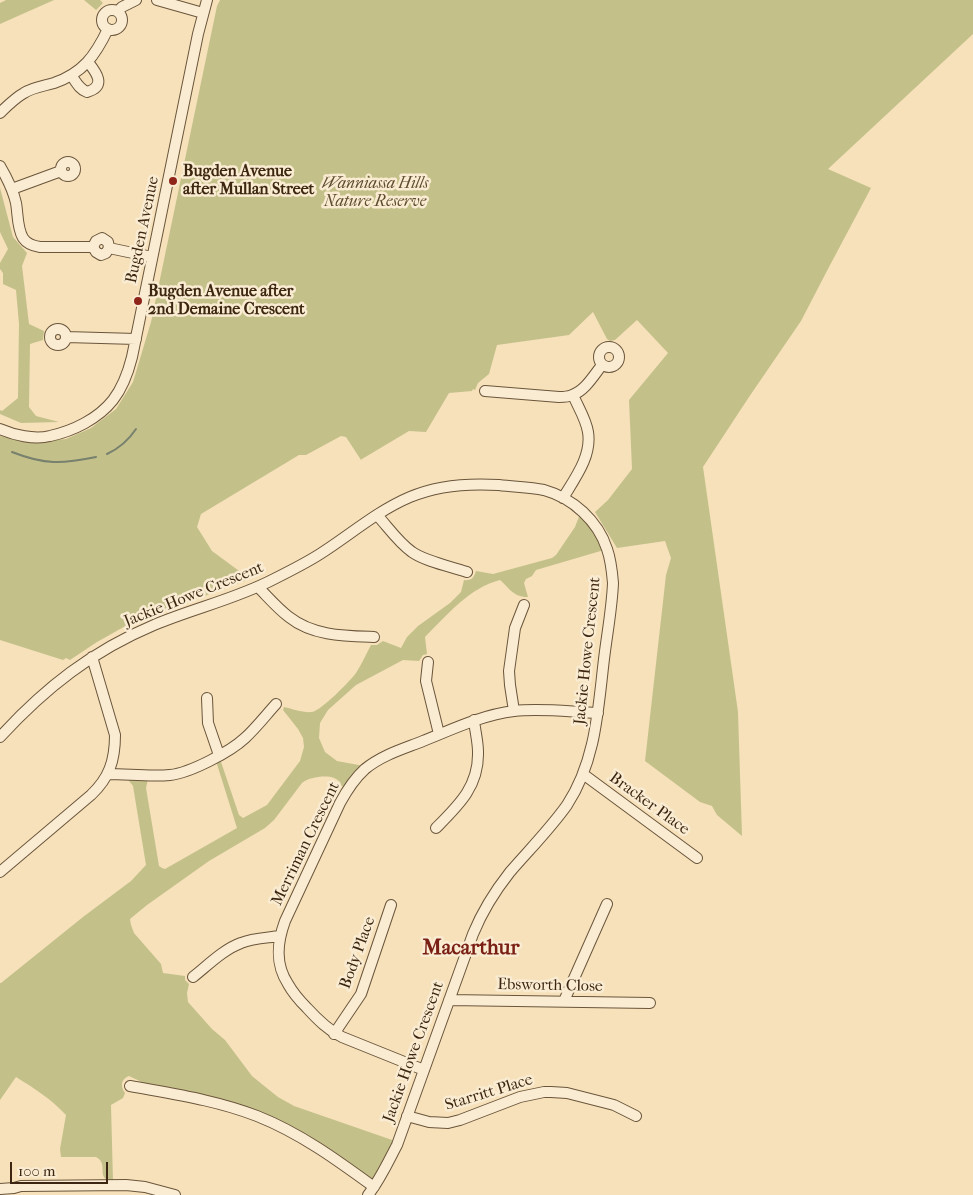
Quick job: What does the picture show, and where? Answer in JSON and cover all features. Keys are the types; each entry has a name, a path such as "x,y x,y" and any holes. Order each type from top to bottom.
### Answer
{"street":[{"path":"118,11 136,0"},
{"path":"157,0 203,13"},
{"name":"Bugden Avenue","path":"0,429 14,434 49,437 80,425 94,417 112,400 128,373 207,0"},
{"path":"114,9 121,14 122,23 116,29 108,29 102,23 103,15 114,9"},
{"path":"0,113 23,93 32,88 54,83 71,75 88,62 100,46 108,29"},
{"path":"71,75 79,88 87,92 92,90 98,83 98,75 88,62"},
{"path":"0,166 12,189 16,202 20,231 27,242 33,246 93,247 101,255 106,253 109,248 152,257"},
{"path":"12,189 61,171"},
{"path":"66,337 136,338"},
{"path":"486,390 559,397 573,395 584,387 602,365"},
{"path":"563,498 582,466 588,449 587,427 573,395"},
{"name":"Bugden Avenue","path":"0,425 22,432 59,433"},
{"name":"Jackie Howe Crescent","path":"0,737 42,694 92,657 156,624 258,587 320,554 377,515 411,497 446,487 466,484 544,490 563,498 582,511 598,529 605,542 612,566 613,591 595,736 583,774 566,806 509,874 483,912 473,934 397,1145 388,1164 371,1191"},
{"path":"377,515 412,552 429,560 467,572"},
{"path":"258,587 289,617 310,629 335,635 374,637"},
{"path":"514,711 510,671 515,628 524,605"},
{"path":"0,872 91,796 108,774 114,754 115,735 92,657"},
{"path":"428,662 426,681 438,734"},
{"path":"207,698 208,723 219,755"},
{"path":"108,774 155,776 175,774 188,770 219,755 245,738 276,704"},
{"name":"Merriman Crescent","path":"424,1070 334,1034 316,1019 287,984 282,972 279,958 280,936 285,921 336,811 351,784 367,768 379,760 474,720 514,711 536,710 598,713"},
{"path":"436,828 464,799 475,775 478,750 474,720"},
{"name":"Bracker Place","path":"583,774 696,858"},
{"path":"564,1001 607,904"},
{"name":"Body Place","path":"334,1034 361,994 391,905"},
{"path":"193,977 240,943 280,936"},
{"name":"Ebsworth Close","path":"449,1000 650,1003"},
{"path":"130,1086 210,1102 241,1110 265,1120 300,1136 327,1152 371,1191"},
{"name":"Starritt Place","path":"407,1116 429,1122 448,1123 520,1097 544,1092 567,1093 614,1105 636,1116"},
{"path":"0,1183 3,1185 21,1186 126,1185 156,1189 175,1195"},
{"path":"0,1189 21,1186"}],"green space":[{"path":"6,0 54,0 0,24 0,3"},
{"path":"84,0 100,0 103,3 96,10"},
{"name":"Wanniassa Hills Nature Reserve","path":"220,0 973,0 973,34 828,169 871,188 801,321 703,467 738,712 742,836 717,815 712,806 700,802 645,761 666,575 671,558 665,541 617,548 595,512 608,500 632,469 629,400 668,353 637,320 615,340 610,341 607,339 593,312 569,335 497,345 489,374 478,383 475,390 449,393 426,432 409,431 361,460 346,437 341,436 306,455 299,455 201,514 197,527 212,551 250,579 129,624 70,660 66,658 63,660 0,640 0,436 40,442 66,439 91,428 116,409 133,382 151,322 217,6"},
{"path":"0,188 13,237 27,253 22,266 29,324 44,331 43,340 30,344 29,407 36,416 59,422 21,423 0,414 0,410 2,411 18,398 19,324 16,290 3,284 3,273 0,269 0,263 8,249 0,232"},
{"path":"580,514 588,522 604,550 536,570 524,583 528,597 514,593 500,580 478,589 450,611 425,637 427,654 423,655 419,661 403,660 356,685 328,710 320,723 319,738 325,752 337,761 364,766 344,788 338,780 331,777 318,777 305,781 274,820 265,828 209,861 130,919 134,933 161,964 163,973 185,976 185,980 189,984 188,1002 212,1029 225,1040 252,1076 278,1097 294,1106 395,1141 374,1179 371,1179 306,1136 146,1084 129,1076 122,1083 125,1093 123,1098 111,1105 113,1181 107,1180 104,1177 102,1163 96,1157 61,1157 60,1149 66,1115 60,1109 42,1094 16,1077 0,1100 0,983 131,881 146,865 133,786 126,777 148,779 146,788 159,866 165,869 237,828 216,761 220,759 239,815 243,818 267,805 300,761 304,747 303,738 283,710 284,707 312,712 322,707 356,673 371,645 377,645 383,641 401,648 407,637 418,626 450,603 461,592 464,580 472,578 476,571 493,574 552,558 575,527"}],"waterway":[{"path":"107,454 123,444 136,429"},
{"path":"12,452 34,459 54,462 96,457"}],"place":[{"name":"Bugden Avenue after Mullan Street","path":"173,181"},
{"name":"Bugden Avenue after 2nd Demaine Crescent","path":"138,301"}],"district":[{"name":"Macarthur","path":"471,949"}]}
